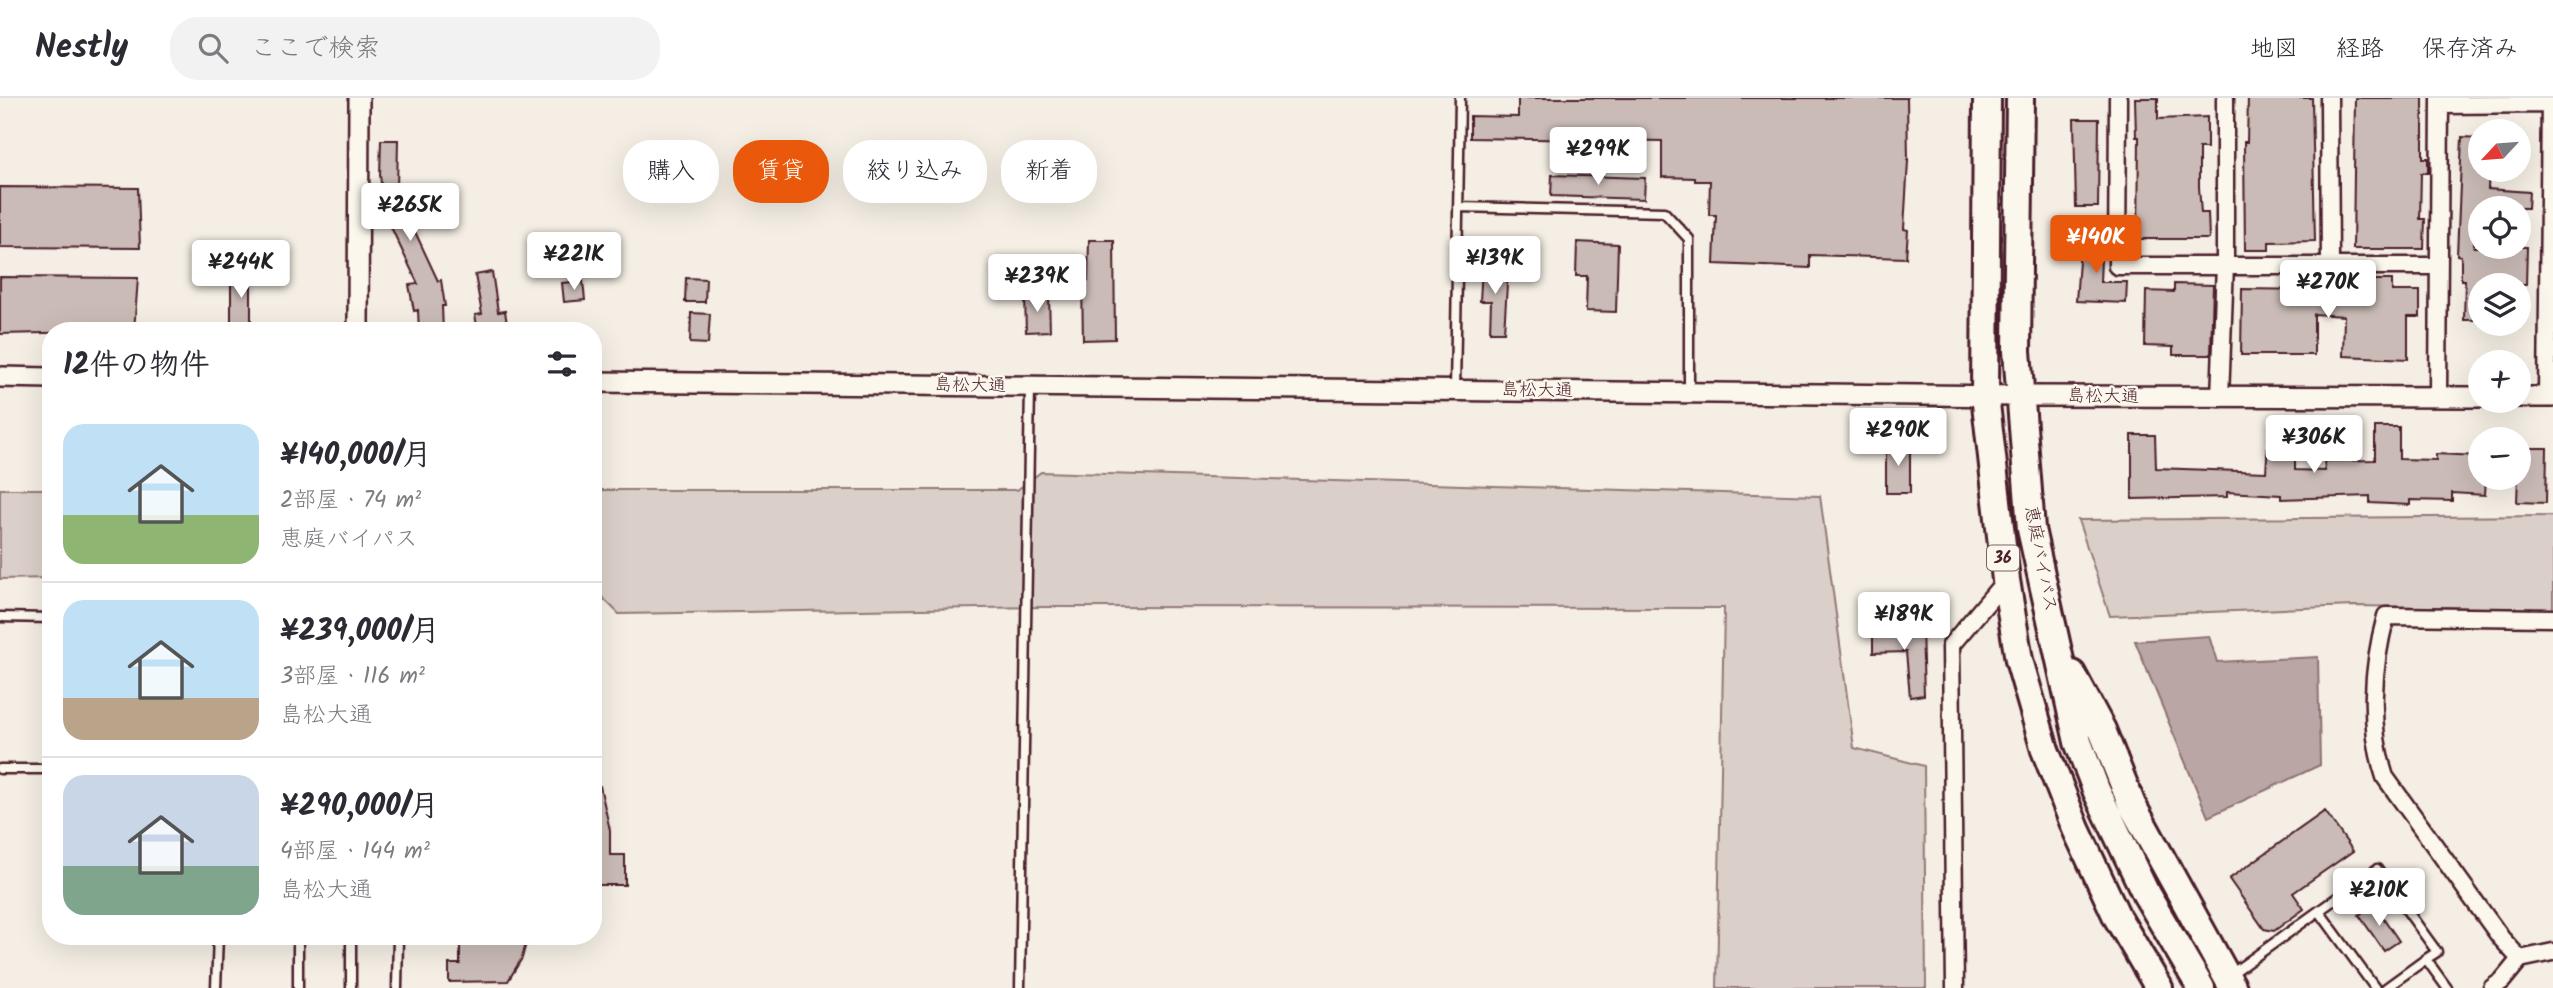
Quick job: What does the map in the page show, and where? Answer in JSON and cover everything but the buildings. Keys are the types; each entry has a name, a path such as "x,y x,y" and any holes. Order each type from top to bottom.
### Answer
{"highway":[{"name":"恵庭バイパス","path":"1987,98 1985,395 2006,580 2019,660 2045,750 2076,830 2117,917 2159,988"},
{"name":"恵庭バイパス","path":"2021,98 2017,351 2031,528 2078,742 2097,792 2146,894 2201,988"},
{"path":"2058,648 2102,730 2132,805 2230,983"}],"street":[{"path":"358,322 359,98"},
{"path":"2119,98 2117,266 2438,266"},
{"path":"2220,398 2225,264 2225,98"},
{"path":"2329,98 2330,264"},
{"path":"2438,397 2440,101 2551,102 2550,397 2531,397"},
{"path":"0,377 42,378"},
{"name":"島松大通","path":"602,382 2220,398 2468,397"},
{"path":"1955,988 1951,645 2006,580"},
{"path":"2520,959 2501,938 2385,777 2376,750 2374,728 2377,647 2386,616 2553,618"},
{"path":"2492,988 2502,981 2520,959 2553,952"}],"lane":[{"path":"1455,390 1460,98"},
{"path":"1458,207 1664,212 1689,239 1689,393"},
{"path":"1020,988 1030,387"},
{"path":"0,617 42,618"},
{"path":"0,769 42,769"},
{"path":"2230,983 2319,911 2377,869 2437,952 2386,988"},
{"path":"2319,911 2375,988"},
{"path":"216,988 218,945"},
{"path":"298,945 298,988"},
{"path":"351,945 351,988"},
{"path":"397,988 398,945"},
{"path":"2426,960 2447,988"}],"shaded area":[{"path":"1041,472 1820,496 1854,748 1924,766 1926,988 1717,988 1724,608 1044,607 619,614 602,597 602,490 1017,490"},
{"path":"0,489 42,489 42,578 0,579"},
{"path":"2553,516 2553,609 2354,606 2110,616 2078,520"},
{"path":"2209,636 2217,662 2318,657 2320,765 2208,817 2135,641"}]}
